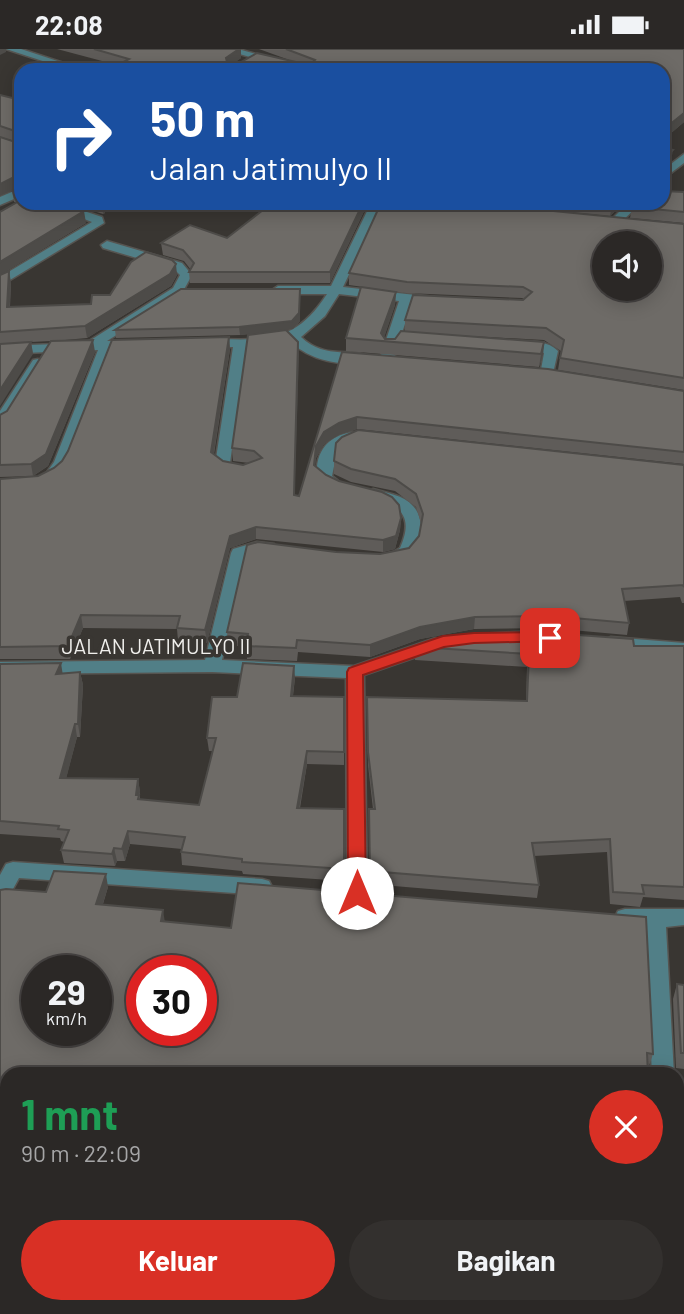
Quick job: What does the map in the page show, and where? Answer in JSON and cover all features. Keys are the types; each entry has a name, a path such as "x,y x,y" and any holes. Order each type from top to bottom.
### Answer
{"street":[{"path":"11,49 57,63"},
{"path":"227,49 282,63"},
{"path":"244,63 268,49"},
{"path":"670,170 684,157"},
{"path":"0,282 97,223 97,219 69,210"},
{"path":"187,344 240,342 292,336 302,331 337,290 374,210"},
{"path":"599,222 619,224 630,210"},
{"path":"90,346 185,290 186,275 178,266 107,245"},
{"path":"271,290 337,290 406,300 444,302"},
{"path":"292,336 301,347 315,355 392,361 400,337 406,300"},
{"path":"240,342 222,465 232,470 253,470"},
{"path":"0,350 147,344"},
{"path":"501,344 544,347 551,351 546,375"},
{"path":"33,485 52,478 58,470 107,345"},
{"path":"0,422 48,346"},
{"path":"370,438 345,437 334,442 323,471 326,481 337,487 392,499 408,509 413,522 408,549 397,557 375,560"},
{"path":"212,666 239,553 257,547 282,550"},
{"name":"JALAN JATIMULYO II","path":"0,668 212,666 355,672 420,648 453,641"},
{"path":"590,641 684,649"},
{"path":"331,891 364,894 355,672"},
{"path":"0,894 13,870 280,888"},
{"path":"601,915 655,919 684,917"},
{"path":"655,919 662,1067"}],"building":[{"path":"94,49 239,49 226,58 227,62 241,62 257,53 296,62 313,62 315,60 286,49 684,49 684,113 670,124 670,63 122,63 129,59"},
{"path":"0,95 14,98 14,131 0,126"},
{"path":"0,137 14,142 14,177 0,184"},
{"path":"670,191 684,192 684,212 663,210 670,210"},
{"path":"14,204 14,210 84,211 0,262 0,212"},
{"path":"263,210 360,210 330,272 189,272 194,263 183,250 161,243 190,225 227,238"},
{"path":"378,210 544,210 684,224 684,378 560,358 564,340 546,328 405,320 413,295 523,300 532,292 523,287 407,282 349,273"},
{"path":"146,252 172,260 176,264 170,274 85,326 0,332 0,275 9,271 7,307 91,304 92,295 110,295 131,262"},
{"path":"361,287 396,292 381,333 385,339 395,339 401,331 544,342 541,354 346,338"},
{"path":"181,289 300,289 299,313 292,321 239,327 115,330"},
{"path":"286,330 298,342 294,495 299,496 342,352 548,369 684,391 684,452 357,417 324,432 316,446 314,465 339,481 392,497 399,505 401,518 396,536 383,540 256,527 230,536 205,630 177,628 180,616 81,615 68,646 0,647 0,479 38,476 62,461 112,340 229,337 211,452 223,461 243,465 262,458 254,451 232,448 248,335"},
{"path":"93,340 46,454 31,464 0,465 0,415 7,411 51,341"},
{"path":"31,342 0,390 0,344"},
{"path":"358,430 684,465 684,587 622,589 629,623 551,616 475,617 420,627 370,645 297,640 296,648 246,646 248,634 227,632 247,545 258,542 336,552 380,554 409,548 419,536 423,514 416,494 395,479 351,469 334,461 336,443 342,437"},
{"path":"523,631 633,639 634,646 684,646 684,887 642,885 644,894 613,892 610,839 532,843 539,885 370,871 369,809 375,809 368,752 367,697 527,701 529,654 416,647 473,634"},
{"path":"61,663 56,674 80,672 78,724 75,724 60,778 138,779 138,799 199,805 216,738 207,738 212,697 237,697 243,663 294,666 291,696 344,697 344,752 307,751 297,808 344,809 344,869 242,862 242,859 181,852 185,837 128,831 122,849 114,848 112,854 61,850 69,830 58,829 59,826 0,821 0,664"},
{"path":"54,871 106,874 96,904 163,910 161,921 231,928 238,883 646,917 653,1054 647,1053 648,1067 0,1067 0,890 46,892"},
{"path":"677,984 684,985 684,1053 681,1053"}],"route":[{"path":"357,893 355,672 443,642 474,638 550,638"}]}
